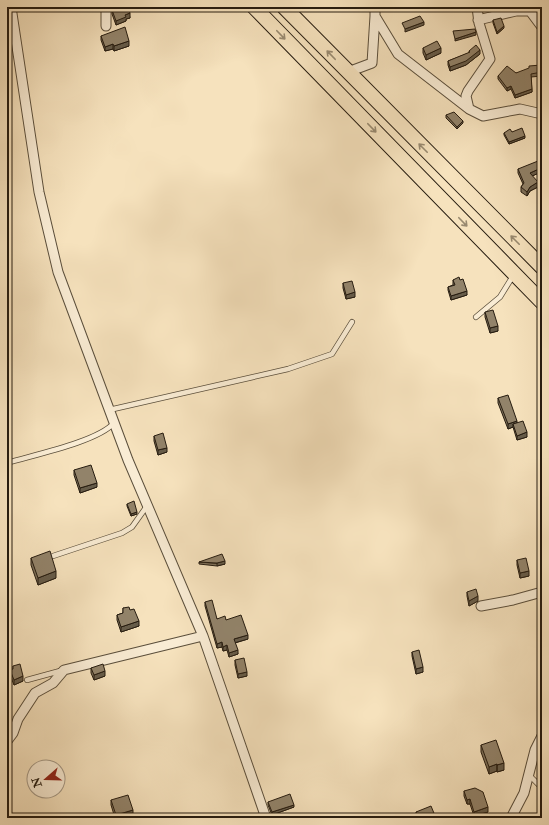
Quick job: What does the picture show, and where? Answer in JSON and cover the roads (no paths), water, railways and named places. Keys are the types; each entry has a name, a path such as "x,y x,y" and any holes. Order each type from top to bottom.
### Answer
{"main road":[{"path":"254,7 542,302"},
{"path":"284,7 542,267"}],"street":[{"path":"9,7 39,192 58,272 109,410 147,506 203,636 266,818"},
{"path":"106,7 106,26"},
{"path":"469,109 466,96 468,90 490,59 478,20 477,7"},
{"path":"478,20 516,11 530,11 542,27"},
{"path":"348,72 372,63 375,12"},
{"path":"375,12 398,54 469,109 483,116 520,109 542,114"},
{"path":"481,606 513,600 542,592"},
{"path":"7,741 13,733 18,718 35,693 53,682 64,670 203,636"},
{"path":"511,818 524,793 535,750 542,736"}],"lane":[{"path":"476,317 500,297 514,275"},
{"path":"109,410 288,369 332,354 352,322"},
{"path":"7,463 88,439 108,430 114,423"},
{"path":"53,556 122,533 132,527 147,506"},
{"path":"27,680 64,670"},
{"path":"529,774 542,788"},
{"path":"7,814 11,818"}]}
